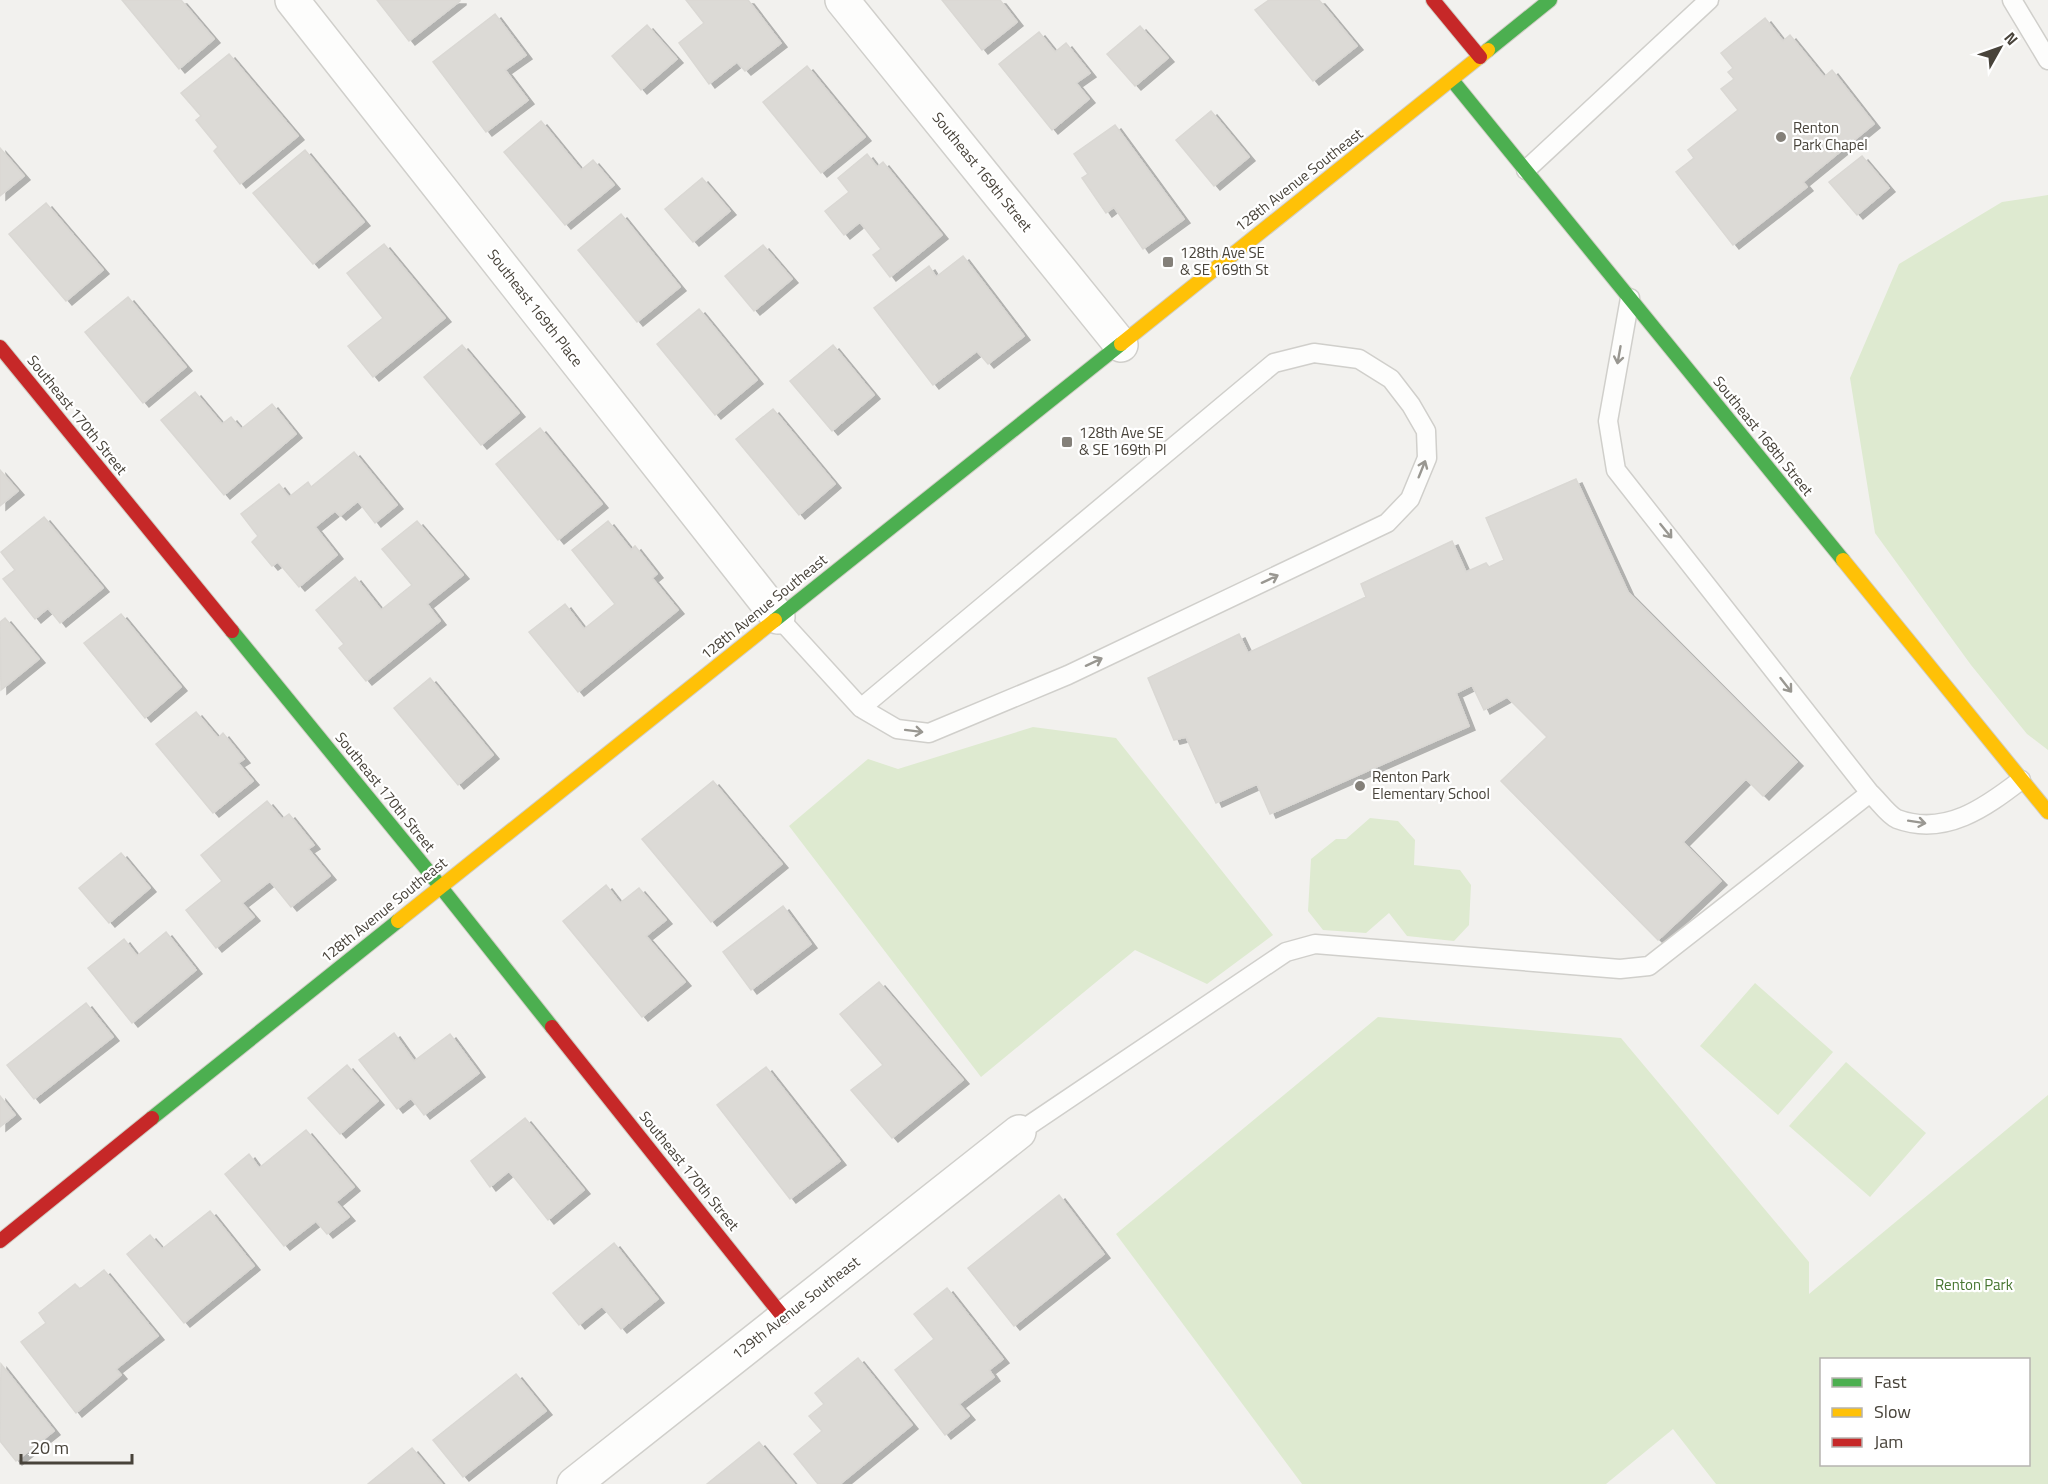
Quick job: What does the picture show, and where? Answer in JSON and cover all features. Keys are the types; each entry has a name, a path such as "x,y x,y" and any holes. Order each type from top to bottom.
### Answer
{"street":[{"name":"Southeast 169th Place","path":"292,0 778,616"},
{"name":"Southeast 169th Street","path":"842,0 1121,345"},
{"path":"1433,0 1480,57"},
{"name":"128th Avenue Southeast","path":"0,1241 440,886 1121,345 1550,0"},
{"name":"Southeast 168th Street","path":"1452,80 2048,812"},
{"name":"Southeast 170th Street","path":"0,347 440,886 784,1318"},
{"name":"129th Avenue Southeast","path":"574,1484 1019,1132"}],"lane":[{"path":"1526,170 1709,0"},
{"path":"2013,2 2048,34"},
{"path":"2013,2 2048,60"},
{"path":"1630,298 1608,421 1616,470 1682,551 1870,793 1896,818 1925,824 1956,820 1986,807 2021,780"},
{"path":"778,616 861,708 897,729 929,733 1068,675 1387,523 1410,500 1427,458 1426,431 1411,405 1391,379 1359,359 1314,353 1274,363 861,708"},
{"path":"1019,1132 1286,952 1315,944 1620,969 1649,966 1870,793"}],"green space":[{"path":"2048,195 2048,750 2027,734 1971,665 1875,533 1850,378 1899,264 2002,202"},
{"path":"1033,727 1116,738 1273,935 1207,984 1135,950 981,1077 789,826 868,759 898,769"},
{"path":"1370,818 1398,821 1415,840 1414,865 1460,870 1471,885 1469,925 1454,941 1407,936 1389,913 1366,933 1323,930 1308,911 1311,859 1336,839 1346,839"},
{"path":"1755,983 1833,1052 1778,1115 1700,1046"},
{"name":"Renton Park","path":"1378,1017 1621,1038 1809,1262 1809,1294 2048,1095 2048,1484 1716,1484 1673,1429 1606,1484 1302,1484 1116,1234"},
{"path":"1846,1062 1926,1133 1870,1197 1789,1126"}],"building":[{"path":"122,0 181,0 214,39 179,69"},
{"path":"377,0 460,0 460,1 409,41"},
{"path":"686,0 748,0 781,43 745,71 737,62 709,84 679,43 704,23"},
{"path":"942,0 1000,0 1017,22 982,50"},
{"path":"1269,0 1319,0 1357,46 1313,81 1255,10"},
{"path":"495,14 526,55 505,70 528,100 486,132 433,62"},
{"name":"Renton Park Chapel","path":"1765,18 1783,41 1790,35 1824,77 1832,70 1874,124 1803,182 1807,187 1733,245 1676,172 1694,158 1688,150 1738,110 1721,89 1734,79 1728,72 1733,68 1721,53"},
{"path":"647,25 677,59 641,90 612,56"},
{"path":"1140,26 1168,58 1135,86 1107,54"},
{"path":"1039,32 1055,52 1066,43 1090,73 1076,83 1089,99 1052,130 999,64"},
{"path":"229,54 298,136 240,184 214,151 218,147 196,120 201,116 181,93"},
{"path":"807,66 865,137 821,173 763,102"},
{"path":"1211,111 1249,157 1214,186 1176,140"},
{"path":"541,121 581,170 593,160 614,185 565,225 504,152"},
{"path":"1115,125 1184,219 1143,249 1114,207 1106,213 1082,178 1088,174 1074,154"},
{"path":"0,148 24,176 0,196"},
{"path":"305,150 364,222 313,264 253,193"},
{"path":"867,154 877,167 883,162 942,235 890,277 873,255 881,249 860,222 844,235 825,211 849,192 838,178"},
{"path":"1862,156 1889,188 1857,215 1829,182"},
{"path":"702,178 730,211 693,242 665,209"},
{"path":"46,203 103,270 66,301 9,234"},
{"path":"621,214 680,287 637,322 578,250"},
{"path":"384,244 445,318 373,377 348,346 383,318 347,273"},
{"path":"763,245 792,279 754,311 725,276"},
{"path":"963,256 1024,336 988,364 977,351 933,385 874,308 929,266 936,277"},
{"path":"128,297 186,367 143,403 85,332"},
{"path":"699,309 757,380 715,415 657,344"},
{"path":"462,345 519,413 481,445 424,377"},
{"path":"833,345 874,395 832,431 790,381"},
{"path":"195,392 222,424 231,417 241,429 272,404 296,434 224,495 161,420"},
{"path":"773,409 835,484 799,515 736,439"},
{"path":"540,428 602,504 558,540 496,464"},
{"path":"354,452 397,505 375,523 358,501 340,516 335,511 315,527 337,555 299,587 278,562 272,566 252,542 258,536 241,514 279,484 289,497 308,482 311,487"},
{"path":"0,470 18,491 0,506"},
{"path":"1576,479 1628,592 1797,762 1763,796 1746,779 1683,842 1721,881 1658,940 1501,781 1547,737 1507,697 1484,710 1472,685 1456,693 1469,726 1270,814 1257,784 1216,803 1186,737 1174,740 1148,678 1239,634 1248,653 1366,597 1361,584 1452,541 1466,572 1486,563 1489,567 1504,560 1486,518"},
{"path":"44,517 103,588 60,623 48,608 35,619 3,579 15,570 1,552"},
{"path":"417,521 463,575 427,604 440,621 366,681 339,648 344,644 316,610 355,577 381,610 412,585 382,549"},
{"path":"608,521 631,550 635,546 657,574 652,578 678,610 578,692 529,632 565,604 584,629 615,604 572,550"},
{"path":"121,614 181,687 145,718 84,643"},
{"path":"5,618 39,659 1,690 0,622"},
{"path":"430,678 493,755 458,785 394,708"},
{"path":"196,712 218,738 223,733 244,759 238,763 253,781 213,813 156,744"},
{"path":"713,781 782,864 711,922 642,839"},
{"path":"267,801 282,819 289,814 314,845 308,849 330,876 291,907 270,881 242,903 254,917 216,948 186,910 222,881 201,855"},
{"path":"121,853 150,888 109,923 79,888"},
{"path":"606,885 620,903 639,888 666,920 646,936 685,982 642,1017 563,921"},
{"path":"783,906 811,944 751,990 723,952"},
{"path":"166,932 196,970 132,1023 88,968 124,939 137,956"},
{"path":"879,982 963,1080 892,1138 851,1090 883,1065 840,1014"},
{"path":"86,1003 113,1037 34,1099 7,1065"},
{"path":"394,1033 414,1061 450,1034 479,1073 424,1115 411,1098 397,1109 359,1060"},
{"path":"347,1065 378,1101 340,1134 308,1098"},
{"path":"766,1067 840,1161 790,1199 717,1105"},
{"path":"0,1096 15,1115 0,1127"},
{"path":"525,1118 584,1190 548,1220 509,1171 490,1187 471,1161"},
{"path":"306,1130 354,1187 336,1202 349,1217 327,1234 316,1221 284,1246 225,1174 249,1154 259,1168"},
{"path":"1059,1195 1104,1254 1014,1326 968,1268"},
{"path":"210,1211 254,1266 184,1323 127,1254 150,1235 162,1249"},
{"path":"614,1243 658,1299 621,1329 602,1306 579,1325 553,1293"},
{"path":"104,1270 158,1336 116,1369 121,1375 76,1413 21,1342 46,1323 39,1313 75,1284 80,1289"},
{"path":"947,1288 1003,1359 989,1370 994,1377 959,1404 969,1416 945,1435 895,1370 934,1339 914,1314"},
{"path":"858,1358 912,1425 840,1484 818,1484 794,1454 822,1431 809,1416 824,1404 815,1393"},
{"path":"1,1364 54,1431 16,1461 0,1441"},
{"path":"516,1374 546,1411 463,1477 433,1440"},
{"path":"759,1442 794,1484 707,1484"},
{"path":"412,1448 442,1484 368,1484"}],"traffic: fast":[{"path":"1488,50 1550,0"},
{"path":"1452,80 1843,560"},
{"path":"775,620 1121,344"},
{"path":"232,631 552,1027"},
{"path":"152,1118 398,921"}],"traffic: slow":[{"path":"1121,344 1488,50"},
{"path":"1843,560 2048,812"},
{"path":"398,921 775,620"}],"traffic: jam":[{"path":"1433,0 1480,57"},
{"path":"0,347 232,631"},
{"path":"552,1027 784,1318"},
{"path":"0,1241 152,1118"}],"place":[{"name":"Renton Park Chapel","path":"1781,137"},
{"name":"128th Ave SE & SE 169th St","path":"1168,262"},
{"name":"128th Ave SE & SE 169th Pl","path":"1067,442"},
{"name":"Renton Park Elementary School","path":"1360,786"}]}
